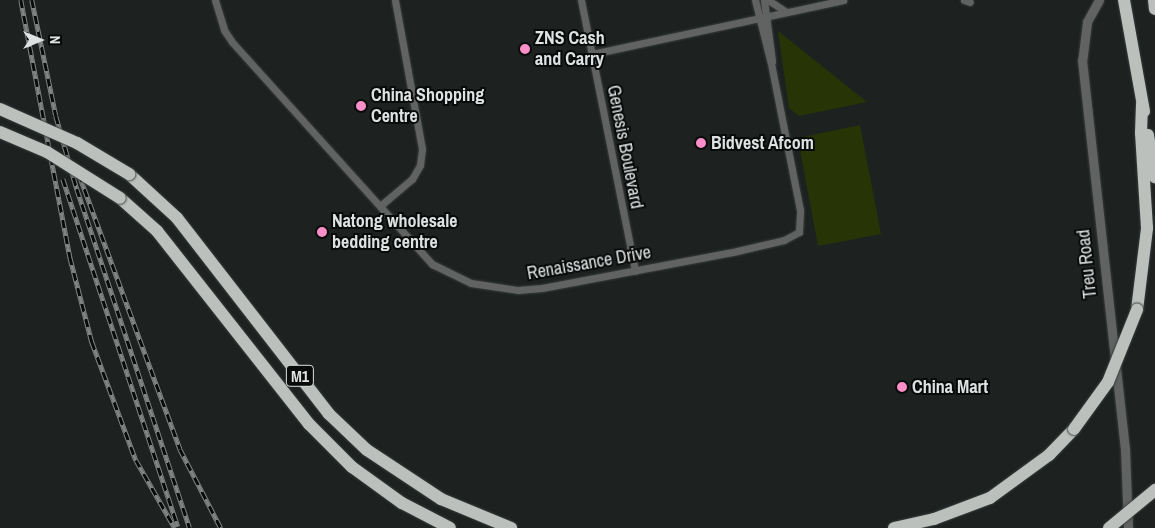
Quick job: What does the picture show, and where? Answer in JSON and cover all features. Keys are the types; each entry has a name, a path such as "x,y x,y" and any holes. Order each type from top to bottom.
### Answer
{"highway":[{"path":"1154,0 1155,9"},
{"path":"1125,2 1155,176"},
{"path":"894,528 934,520 990,498 1049,455 1074,429 1108,382 1137,310 1148,228 1141,133 1142,104"},
{"name":"M1","path":"0,110 77,143 129,174 177,218 329,414 367,450 440,499 511,528"},
{"name":"M1","path":"0,132 47,152 120,198 157,231 309,424 352,467 402,503 450,528"},
{"path":"1109,528 1155,490"}],"street":[{"name":"Renaissance Drive","path":"215,0 224,30 232,42 432,264 471,283 518,290 542,288 767,245 796,234 802,219 772,68"},
{"path":"380,206 412,179 420,165 422,150 395,0"},
{"name":"Genesis Boulevard","path":"581,0 635,271"},
{"path":"755,0 772,68"},
{"path":"764,0 769,28 772,68"},
{"path":"768,0 786,11"},
{"path":"592,54 843,0"},
{"name":"Treu Road","path":"1099,0 1087,22 1082,60 1126,467 1128,528"},
{"path":"769,28 786,11"}],"green space":[{"path":"778,31 867,102 799,116 789,108"},
{"path":"860,125 881,234 818,246 799,144 803,137"}],"railway":[{"path":"21,0 70,257 92,342 136,460 175,528"},
{"path":"32,0 56,116 77,189 190,528"},
{"path":"79,174 180,449 221,528"},
{"path":"63,179 178,526"}],"place":[{"name":"ZNS Cash and Carry","path":"525,49"},
{"name":"China Shopping Centre","path":"361,106"},
{"name":"Bidvest Afcom","path":"701,143"},
{"name":"Natong wholesale bedding centre","path":"322,232"},
{"name":"China Mart","path":"902,387"}]}
